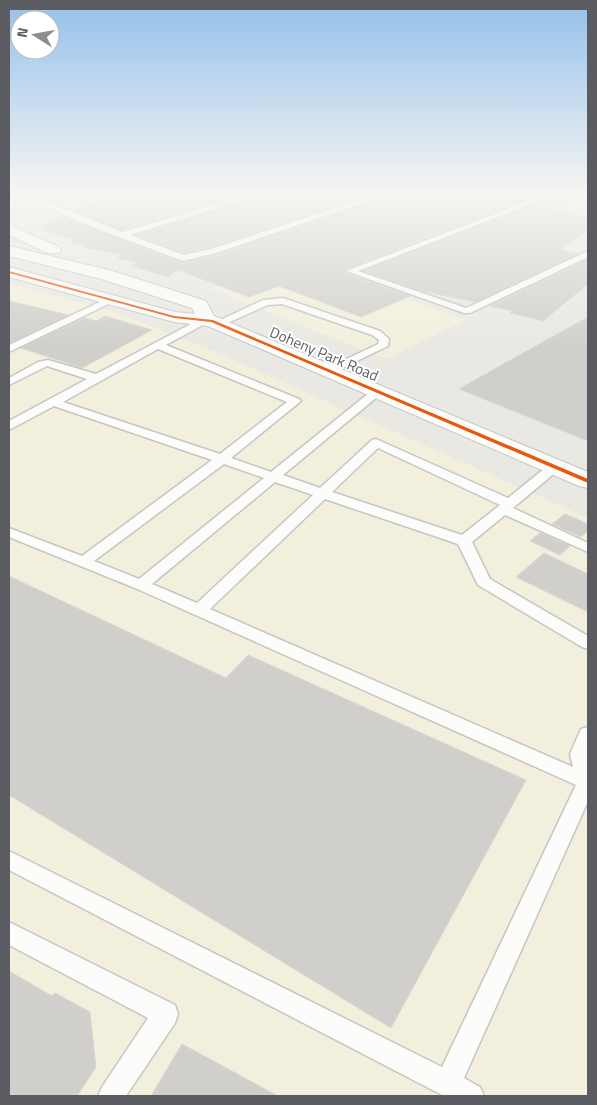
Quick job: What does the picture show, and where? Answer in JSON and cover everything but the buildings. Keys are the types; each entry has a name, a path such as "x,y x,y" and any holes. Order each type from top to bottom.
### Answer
{"main road":[{"path":"41,245 102,274"},
{"name":"Doheny Park Road","path":"9,251 152,288 200,305 212,321"},
{"name":"Doheny Park Road","path":"9,272 41,279 174,317 212,321 332,370 588,481"}],"lane":[{"path":"147,245 183,258 233,245"},
{"path":"420,245 350,271 467,311 588,254"},
{"path":"9,350 112,299"},
{"path":"9,426 156,345 212,321 266,302 283,301 376,332 384,339 383,346 332,370"},
{"path":"83,562 221,460 295,401 156,345"},
{"path":"9,382 42,364 48,364 96,378"},
{"path":"141,585 378,391"},
{"path":"52,402 464,541 484,582 588,643"},
{"path":"198,611 376,443 588,548"},
{"path":"464,541 555,467"},
{"path":"9,532 141,585 588,782"},
{"path":"448,1084 588,782 580,754 588,734"},
{"path":"9,860 471,1096"},
{"path":"9,933 166,1014 111,1096"}],"shaded area":[{"path":"293,257 466,320 386,359 210,289"},
{"path":"9,284 110,310 216,352 588,518 588,1096 9,1096"}],"cycle path":[{"path":"9,272 174,317 212,321 588,481"}]}
